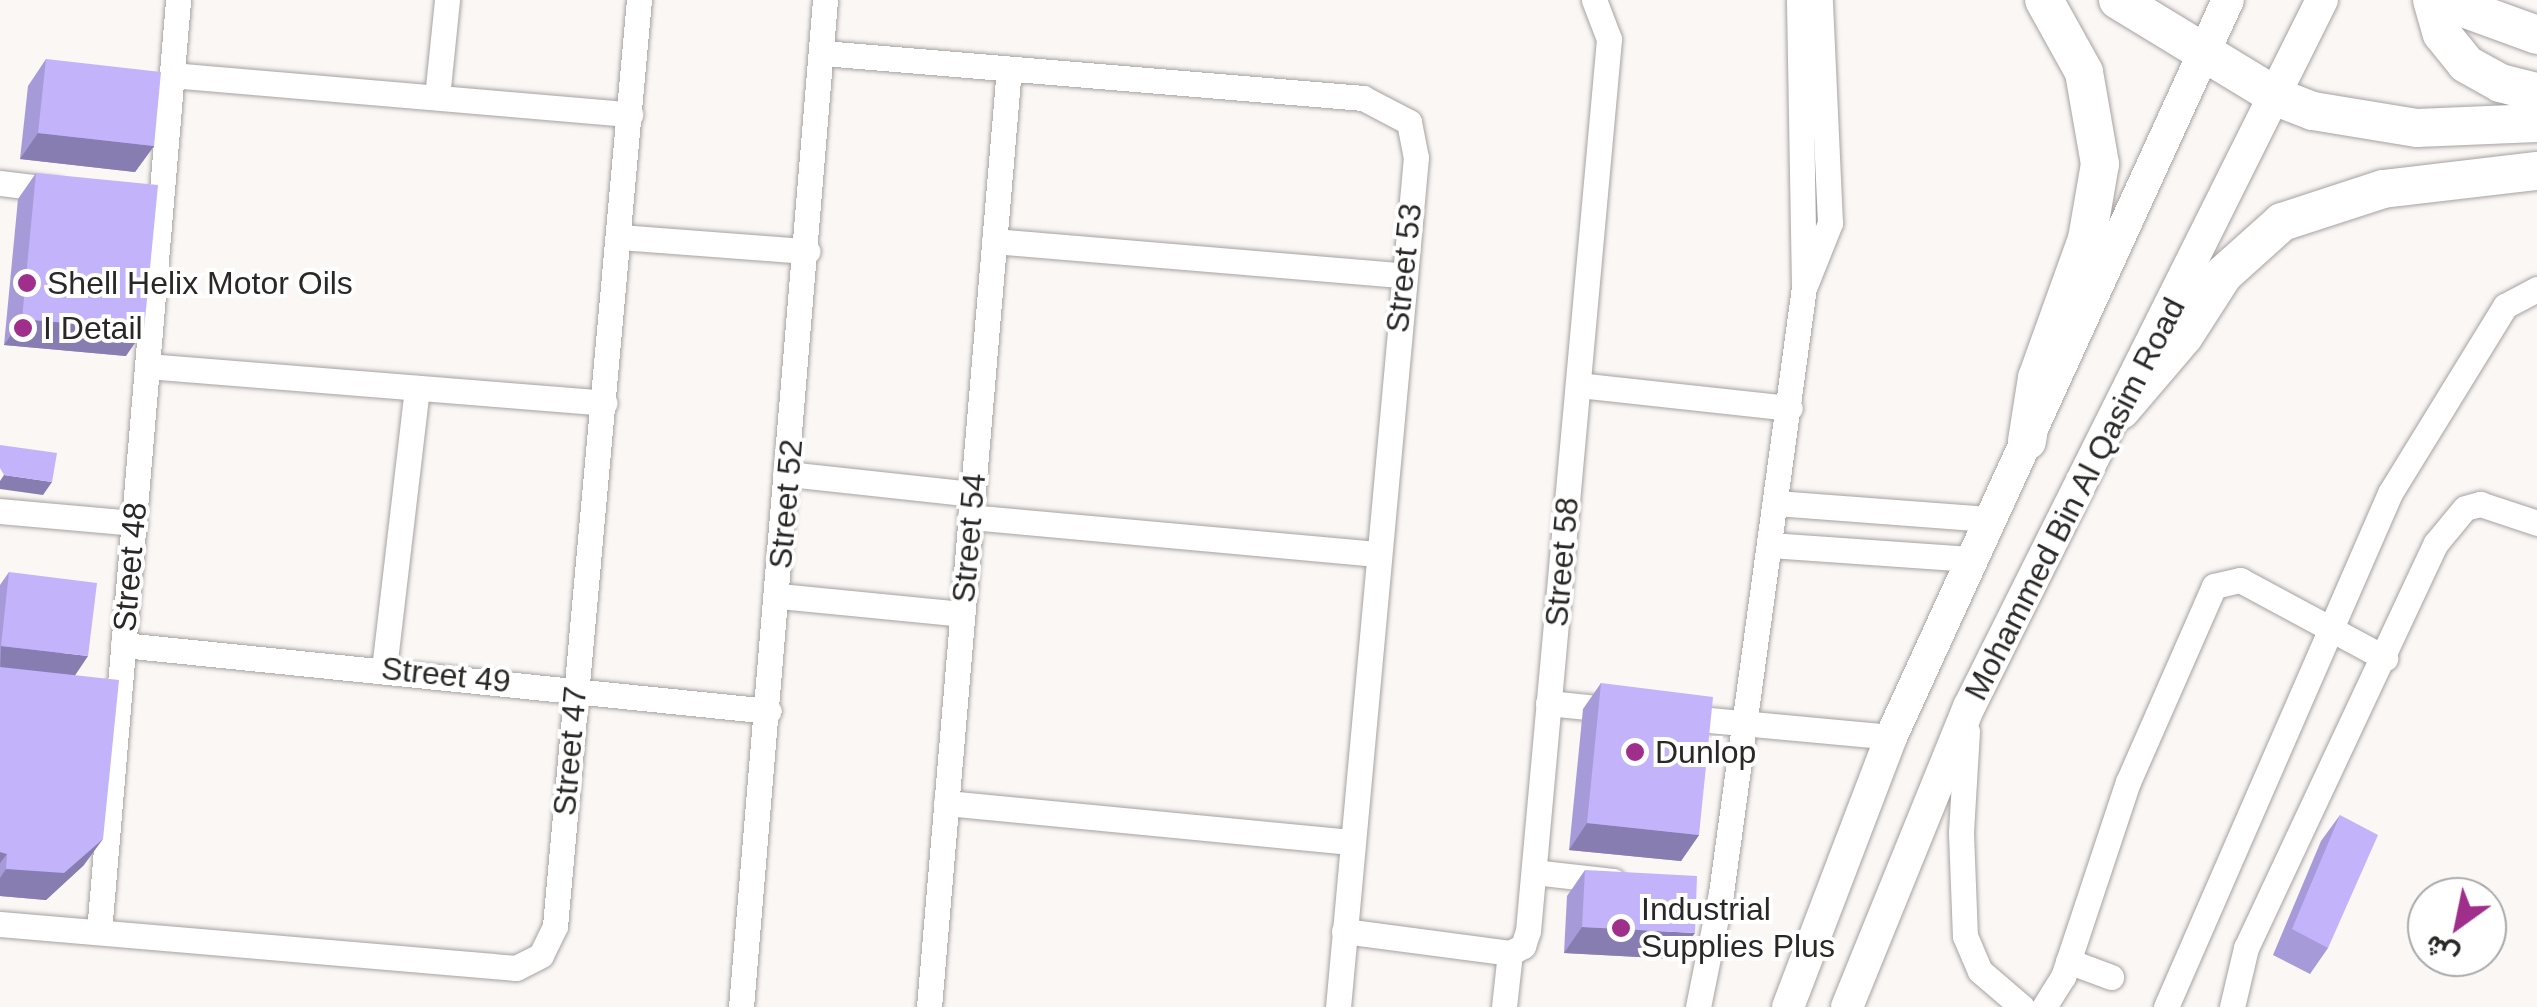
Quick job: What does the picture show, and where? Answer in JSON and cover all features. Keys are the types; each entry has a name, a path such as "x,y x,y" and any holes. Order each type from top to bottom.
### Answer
{"highway":[{"path":"2027,441 2037,378 2086,239 2100,164 2084,72 2044,0"},
{"path":"2118,0 2278,98 2364,124 2537,123"},
{"path":"2432,0 2442,34 2466,64 2500,83 2537,92"},
{"path":"2441,0 2522,29"},
{"path":"2121,410 2174,349 2224,274 2282,222 2383,188 2537,171"}],"main road":[{"name":"Mohammed Bin Al Qasim Road","path":"1788,1007 1890,738 2228,0"},
{"name":"Mohammed Bin Al Qasim Road","path":"1847,1007 1970,707 2278,98 2322,0"}],"street":[{"name":"Street 48","path":"99,932 178,0"},
{"path":"437,98 447,0"},
{"name":"Street 47","path":"0,924 516,968 541,955 555,926 639,0"},
{"name":"Street 52","path":"740,1007 769,711 824,54 825,0"},
{"name":"Street 58","path":"1504,1007 1510,953 1522,946 1528,931 1578,385 1608,38 1594,0"},
{"path":"1698,1007 1711,892 1743,724 1770,545 1804,287 1799,0"},
{"path":"1804,287 1819,265 1830,222 1820,0"},
{"name":"Street 53","path":"824,54 1363,98 1392,108 1409,122 1416,157 1402,275 1338,1007"},
{"name":"Street 54","path":"929,1007 1009,69"},
{"path":"172,75 630,114"},
{"path":"0,183 90,194"},
{"path":"125,198 161,202"},
{"path":"619,237 807,251"},
{"path":"994,240 1402,275"},
{"path":"2166,1007 2368,537 2426,428 2512,298 2537,288"},
{"path":"147,366 605,403"},
{"path":"1578,385 1790,408"},
{"path":"384,669 417,388"},
{"path":"788,474 898,480 971,506 1378,554"},
{"path":"1776,503 1991,519"},
{"path":"2232,1007 2246,948 2436,543 2465,508 2480,504 2537,523"},
{"path":"0,511 134,524"},
{"path":"1770,545 1971,559"},
{"path":"2044,1007 2068,961 2101,853 2210,591 2220,582 2240,580 2385,658"},
{"path":"778,596 962,614"},
{"name":"Street 49","path":"124,645 574,688 769,711"},
{"path":"87,694 119,699"},
{"path":"1548,702 1890,738"},
{"path":"1970,707 1962,923 1980,971 2022,1007"},
{"path":"946,803 1351,842"},
{"path":"1534,872 1646,884"},
{"path":"1344,931 1510,953"},
{"path":"2068,961 2111,977"}],"building":[{"path":"46,59 161,72 154,146 38,133"},
{"path":"36,173 158,185 144,330 22,319"},
{"path":"0,445 57,453 52,482 4,475 0,468"},
{"path":"9,572 97,583 88,656 1,646"},
{"path":"0,667 119,680 103,839 64,873 6,869 7,854 0,852"},
{"path":"1601,683 1713,697 1699,835 1587,823"},
{"path":"2340,815 2378,835 2328,948 2292,929"},
{"path":"1585,870 1697,876 1695,933 1582,927"}],"place":[{"name":"Shell Helix Motor Oils","path":"27,283"},
{"name":"I Detail","path":"23,328"},
{"name":"Dunlop","path":"1635,752"},
{"name":"Industrial Supplies Plus","path":"1621,928"}]}
